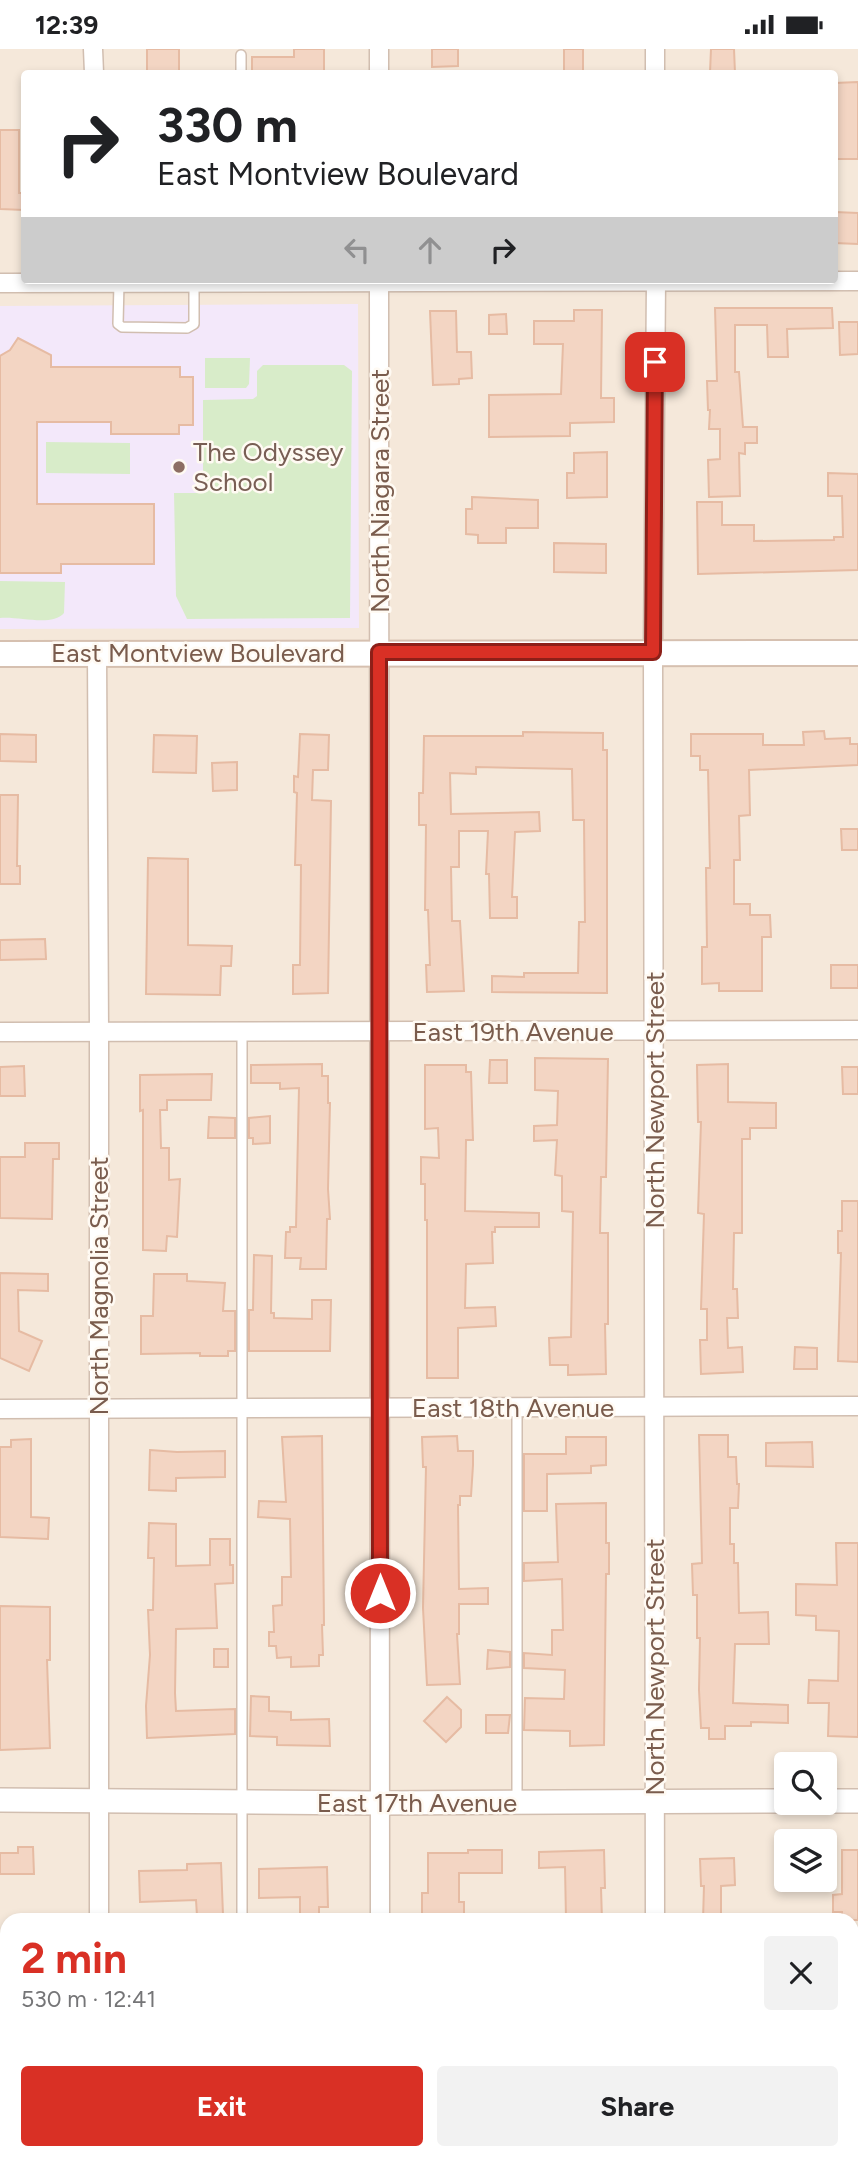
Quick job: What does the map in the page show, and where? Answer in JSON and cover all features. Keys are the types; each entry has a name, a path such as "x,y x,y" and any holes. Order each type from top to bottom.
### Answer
{"main road":[{"name":"East Montview Boulevard","path":"0,654 858,653"}],"street":[{"path":"93,49 94,70"},
{"path":"379,49 379,70"},
{"path":"655,49 655,70"},
{"path":"838,281 858,281"},
{"path":"0,283 21,283"},
{"name":"North Niagara Street","path":"379,284 380,1913"},
{"name":"North Newport Street","path":"655,1913 653,652 656,284"},
{"name":"North Magnolia Street","path":"97,653 99,1913"},
{"name":"East 19th Avenue","path":"0,1033 858,1030"},
{"name":"East 18th Avenue","path":"0,1409 858,1406"},
{"path":"0,1800 49,1802"},
{"name":"East 17th Avenue","path":"49,1802 774,1801"},
{"path":"837,1801 858,1801"},
{"path":"0,1808 49,1802"}],"lane":[{"path":"241,55 241,70"},
{"path":"119,284 118,324 122,327 187,328 194,324 194,284"},
{"path":"242,1032 242,1913"},
{"path":"517,1408 517,1802"}],"shaded area":[{"path":"0,49 858,49 858,1913 0,1913"},
{"name":"The Odyssey School","path":"358,304 359,628 0,629 0,306"}],"green space":[{"path":"205,358 250,358 249,384 246,388 205,388"},
{"path":"263,365 344,365 352,371 350,618 187,619 176,596 174,493 203,493 203,400 253,399 257,396 257,371"},
{"path":"46,442 130,443 130,474 46,473"},
{"path":"0,581 65,582 64,613 59,617 43,620 0,618"}],"building":[{"path":"147,49 179,49 179,70 147,70"},
{"path":"294,49 324,49 324,70 252,70 252,57 294,57"},
{"path":"432,49 458,49 458,66 432,67"},
{"path":"564,49 583,49 583,70 564,70"},
{"path":"711,49 734,49 735,70 710,70"},
{"path":"858,82 858,159 838,159 838,83"},
{"path":"0,130 19,130 21,210 0,209"},
{"path":"838,212 858,213 858,244 838,243"},
{"path":"715,308 832,308 833,328 787,329 788,357 768,357 767,325 735,325 735,372 739,372 743,427 757,427 757,443 745,443 745,454 739,453 740,496 709,497 708,460 720,459 720,429 709,429 707,381 717,381"},
{"path":"574,310 602,310 601,398 614,398 614,422 570,423 570,436 489,437 489,395 561,394 563,344 534,344 534,321 574,321"},
{"path":"430,311 456,311 457,352 471,352 472,378 459,379 459,384 433,385"},
{"path":"506,314 507,334 489,334 489,315"},
{"path":"839,322 858,322 858,354 840,355"},
{"path":"18,338 51,355 51,367 180,367 180,377 193,377 193,425 179,425 179,434 111,434 111,422 37,422 37,504 154,504 154,564 61,564 61,573 0,573 0,356 10,350"},
{"path":"607,452 607,497 567,498 567,473 574,473 574,453"},
{"path":"828,473 858,474 858,570 698,574 697,502 722,502 722,525 754,525 754,541 834,540 834,537 843,537 842,496 828,496"},
{"path":"472,497 538,500 538,528 506,528 506,543 478,543 478,535 466,534 466,509 472,509"},
{"path":"554,543 606,544 606,573 554,572"},
{"path":"824,731 825,739 850,738 850,744 858,744 858,765 749,770 750,815 739,816 740,860 734,860 734,904 750,904 750,915 770,915 771,937 762,937 762,991 719,991 719,983 702,984 702,947 707,947 706,868 710,868 708,770 700,770 700,756 691,756 691,734 763,734 763,745 804,745 803,732"},
{"path":"523,732 603,733 603,750 607,750 607,993 492,992 492,976 524,977 524,973 578,973 579,922 585,922 584,820 573,820 572,769 476,767 476,774 450,773 451,814 539,812 540,831 515,832 512,897 517,897 517,918 490,918 489,874 486,874 488,831 459,831 459,867 451,867 452,921 460,921 464,991 427,992 426,965 430,965 428,910 425,910 426,825 419,825 419,793 423,793 424,736 523,736"},
{"path":"0,734 36,735 36,762 0,761"},
{"path":"300,734 329,735 328,770 313,770 312,800 331,801 328,993 293,994 293,965 300,965 301,865 295,865 297,793 294,792 294,776 298,777"},
{"path":"154,735 197,736 196,773 153,772"},
{"path":"237,762 237,790 213,791 212,763"},
{"path":"0,795 18,795 17,866 20,866 20,884 0,884"},
{"path":"841,829 858,829 858,850 842,850"},
{"path":"148,858 188,859 188,945 232,946 231,966 221,966 220,995 146,994"},
{"path":"45,939 46,959 0,960 0,940"},
{"path":"831,965 858,965 858,988 831,988"},
{"path":"535,1058 608,1059 606,1177 601,1177 600,1233 608,1233 606,1374 568,1375 568,1365 550,1365 549,1338 571,1337 573,1212 562,1211 562,1176 555,1175 557,1140 534,1141 534,1126 557,1125 558,1091 535,1090"},
{"path":"490,1060 507,1060 507,1083 489,1083"},
{"path":"322,1064 322,1076 328,1076 330,1103 330,1219 327,1219 326,1269 300,1269 301,1258 285,1258 286,1232 290,1232 290,1227 296,1227 299,1088 280,1089 280,1083 251,1083 251,1065"},
{"path":"728,1064 728,1102 776,1103 776,1128 750,1128 750,1139 742,1139 742,1233 734,1233 733,1289 737,1289 738,1318 727,1318 728,1348 742,1347 743,1372 701,1374 700,1340 707,1340 707,1309 701,1309 704,1214 698,1213 701,1122 698,1122 697,1065"},
{"path":"425,1065 466,1065 466,1072 471,1072 473,1140 466,1140 465,1211 539,1213 539,1227 495,1227 495,1232 492,1232 493,1263 466,1264 465,1308 495,1307 496,1326 458,1328 458,1378 427,1378 427,1220 425,1184 421,1184 421,1157 439,1158 438,1128 425,1129"},
{"path":"24,1066 25,1096 0,1096 0,1067"},
{"path":"842,1067 858,1067 858,1094 843,1094"},
{"path":"212,1074 211,1100 167,1100 167,1110 160,1110 161,1148 169,1148 169,1180 180,1179 177,1237 167,1236 166,1251 143,1250 143,1110 140,1111 140,1075"},
{"path":"270,1116 270,1143 253,1144 253,1138 249,1138 249,1118"},
{"path":"209,1117 235,1118 235,1138 208,1138"},
{"path":"25,1143 59,1143 59,1159 53,1159 52,1219 0,1218 0,1157 25,1157"},
{"path":"842,1201 858,1201 858,1362 838,1361 841,1253 838,1253 838,1231 842,1231"},
{"path":"254,1255 272,1256 271,1313 274,1313 274,1318 312,1319 312,1300 331,1300 330,1351 249,1351 249,1310 253,1310"},
{"path":"0,1273 48,1274 48,1291 18,1290 19,1331 42,1341 29,1371 0,1358"},
{"path":"154,1274 187,1274 187,1281 225,1283 223,1311 235,1311 235,1351 228,1351 228,1356 200,1356 200,1353 141,1354 141,1316 153,1316"},
{"path":"795,1347 817,1348 817,1369 794,1369"},
{"path":"699,1435 728,1435 728,1457 736,1457 738,1508 730,1508 730,1544 734,1544 734,1563 738,1563 739,1613 768,1612 769,1644 735,1644 733,1703 788,1705 788,1723 751,1722 751,1726 725,1726 725,1739 709,1739 709,1728 701,1728 700,1638 697,1638 697,1595 693,1595 692,1564 702,1563"},
{"path":"322,1436 323,1655 319,1655 319,1666 291,1667 291,1657 277,1658 276,1646 269,1646 269,1632 274,1632 273,1606 282,1605 282,1577 291,1577 290,1519 258,1517 259,1501 286,1502 282,1437"},
{"path":"457,1436 458,1451 473,1451 471,1496 460,1496 458,1505 459,1589 488,1588 488,1604 459,1604 457,1634 460,1684 427,1685 423,1608 426,1467 423,1467 422,1437"},
{"path":"566,1437 606,1437 606,1465 591,1466 591,1473 547,1474 547,1511 524,1511 524,1454 566,1454"},
{"path":"31,1439 31,1517 49,1518 48,1539 0,1537 0,1447 11,1447 11,1440"},
{"path":"812,1442 813,1467 766,1466 766,1443"},
{"path":"150,1450 225,1451 225,1477 176,1478 176,1491 149,1490"},
{"path":"606,1503 609,1574 606,1574 604,1745 570,1746 570,1731 524,1730 525,1698 564,1699 565,1670 524,1668 524,1653 552,1655 552,1630 563,1630 562,1579 524,1581 524,1563 558,1562 556,1504"},
{"path":"149,1523 176,1524 176,1566 210,1565 210,1539 230,1539 233,1583 215,1584 217,1628 176,1629 175,1693 176,1711 235,1709 235,1734 147,1738 146,1706 150,1655 148,1610 153,1610 154,1558 148,1558"},
{"path":"836,1543 858,1543 858,1737 828,1736 829,1703 808,1703 809,1680 838,1681 839,1631 816,1630 816,1616 796,1615 796,1584 837,1585"},
{"path":"0,1606 50,1607 50,1660 47,1660 50,1748 0,1750"},
{"path":"214,1649 228,1649 228,1667 214,1667"},
{"path":"488,1650 510,1652 510,1667 487,1669"},
{"path":"251,1696 269,1697 269,1711 291,1712 291,1720 329,1719 330,1746 277,1745 277,1737 250,1736"},
{"path":"447,1697 461,1710 461,1727 446,1742 424,1721"},
{"path":"486,1715 510,1715 508,1733 486,1733"},
{"path":"18,1847 33,1847 34,1874 0,1874 0,1853 18,1853"},
{"path":"468,1850 502,1850 502,1873 459,1873 459,1902 464,1902 464,1913 422,1913 422,1893 428,1893 428,1853 468,1853"},
{"path":"604,1850 605,1888 601,1888 602,1913 566,1913 565,1867 539,1868 539,1852"},
{"path":"842,1850 858,1850 858,1913 833,1912 833,1895 842,1894"},
{"path":"734,1858 735,1885 721,1886 721,1913 703,1913 704,1886 701,1886 700,1859"},
{"path":"221,1863 223,1913 197,1913 196,1900 140,1902 139,1871 187,1870 187,1864"},
{"path":"327,1867 328,1907 319,1907 319,1913 300,1913 300,1897 259,1898 259,1869"}],"place":[{"name":"The Odyssey School","path":"179,467"}],"route":[{"path":"380,1593 379,652 653,652 655,362"}]}
